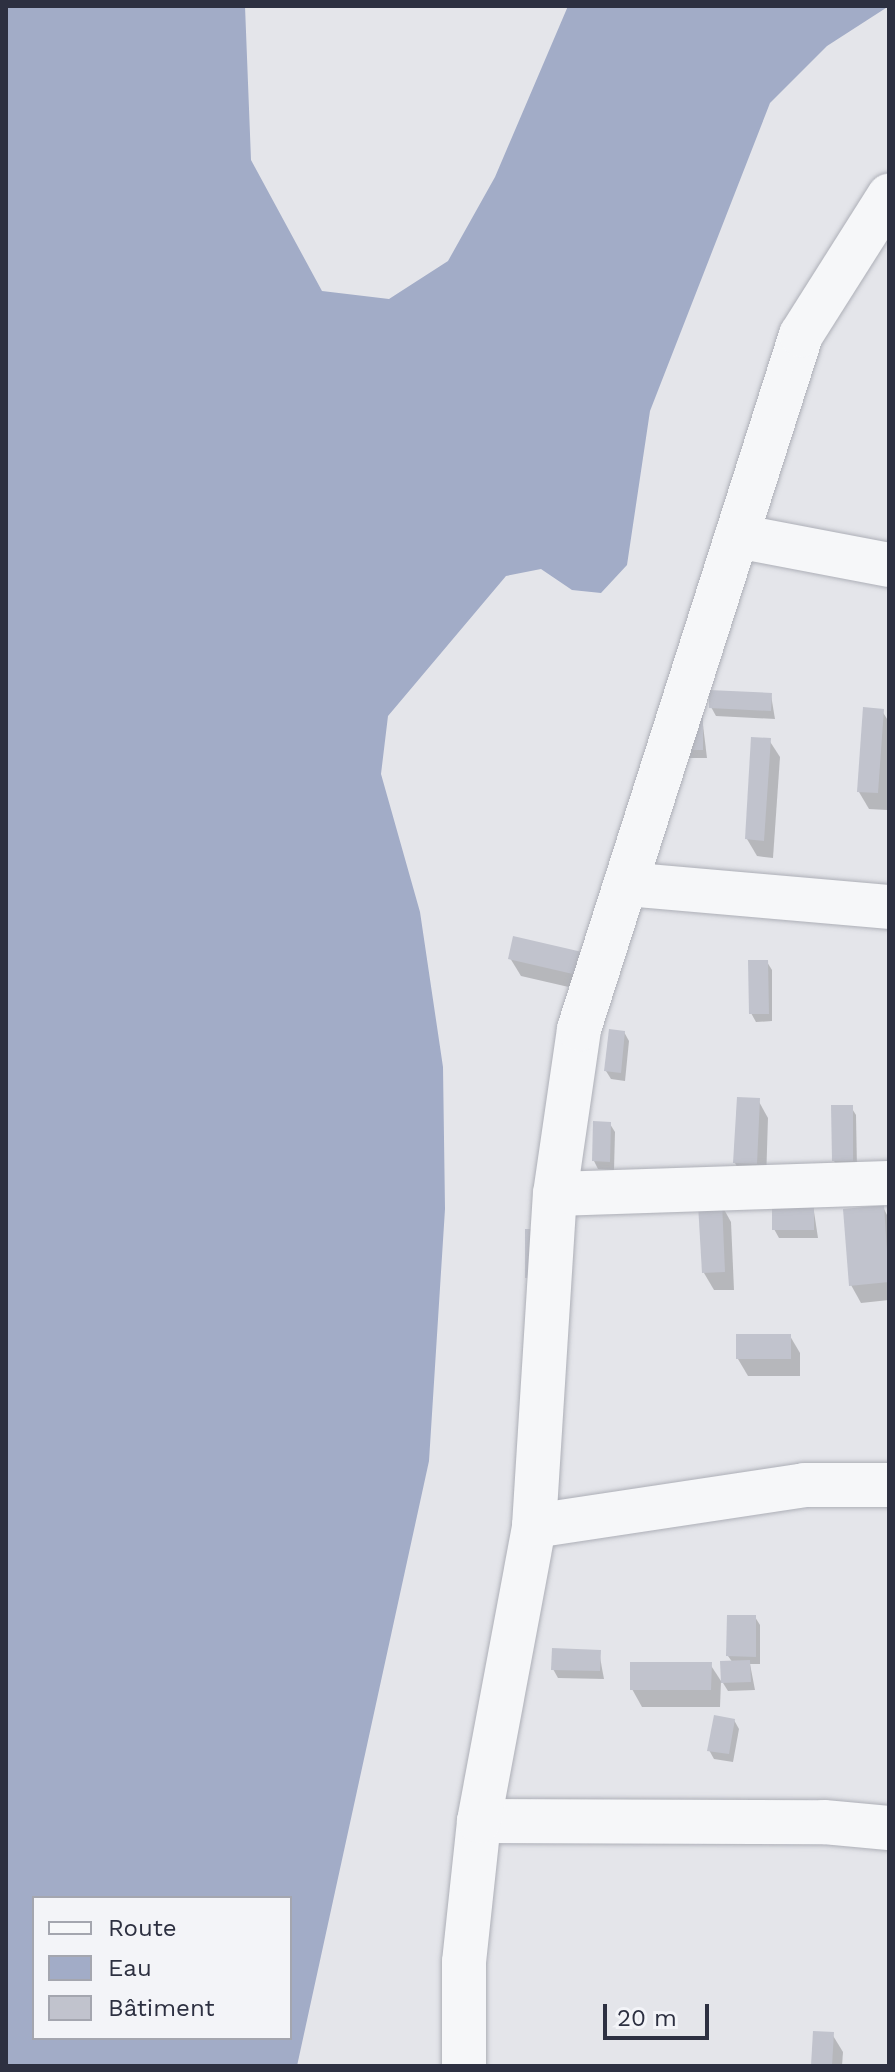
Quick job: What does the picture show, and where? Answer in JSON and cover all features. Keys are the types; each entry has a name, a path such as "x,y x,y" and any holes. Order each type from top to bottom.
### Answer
{"street":[{"path":"464,2066 464,1962 479,1821 534,1526 555,1194 579,1029 801,335 889,196"},
{"path":"737,536 889,565"},
{"path":"626,884 889,907"},
{"path":"555,1194 889,1183"},
{"path":"534,1526 804,1485 889,1485"},
{"path":"479,1821 824,1822 889,1828"}],"water":[{"path":"6,6 245,6 251,160 322,291 389,299 448,261 495,177 568,6 889,6 827,46 770,103 650,411 627,565 601,593 572,590 541,569 506,576 388,716 381,774 420,912 443,1067 445,1209 429,1461 297,2066 6,2066"}],"building":[{"path":"709,690 772,693 771,711 709,708"},
{"path":"863,707 884,709 878,793 857,792"},
{"path":"682,714 703,715 703,750 681,750"},
{"path":"751,737 771,738 764,841 745,839"},
{"path":"513,936 595,955 590,978 508,959"},
{"path":"748,960 768,960 769,1014 749,1014"},
{"path":"609,1029 625,1031 621,1073 604,1071"},
{"path":"737,1097 760,1098 757,1164 733,1163"},
{"path":"831,1105 853,1105 853,1161 832,1161"},
{"path":"593,1121 611,1122 610,1162 592,1161"},
{"path":"722,1202 725,1272 702,1273 698,1204"},
{"path":"772,1203 814,1203 814,1230 772,1230"},
{"path":"884,1205 889,1282 849,1286 843,1209"},
{"path":"525,1229 542,1229 543,1278 525,1278"},
{"path":"736,1334 791,1334 791,1359 736,1359"},
{"path":"727,1615 756,1615 756,1657 726,1656"},
{"path":"552,1648 601,1650 600,1671 551,1670"},
{"path":"750,1660 751,1682 721,1683 720,1661"},
{"path":"630,1662 712,1662 711,1690 630,1690"},
{"path":"714,1715 735,1719 729,1754 707,1751"},
{"path":"813,2031 834,2032 832,2066 811,2066"}]}
